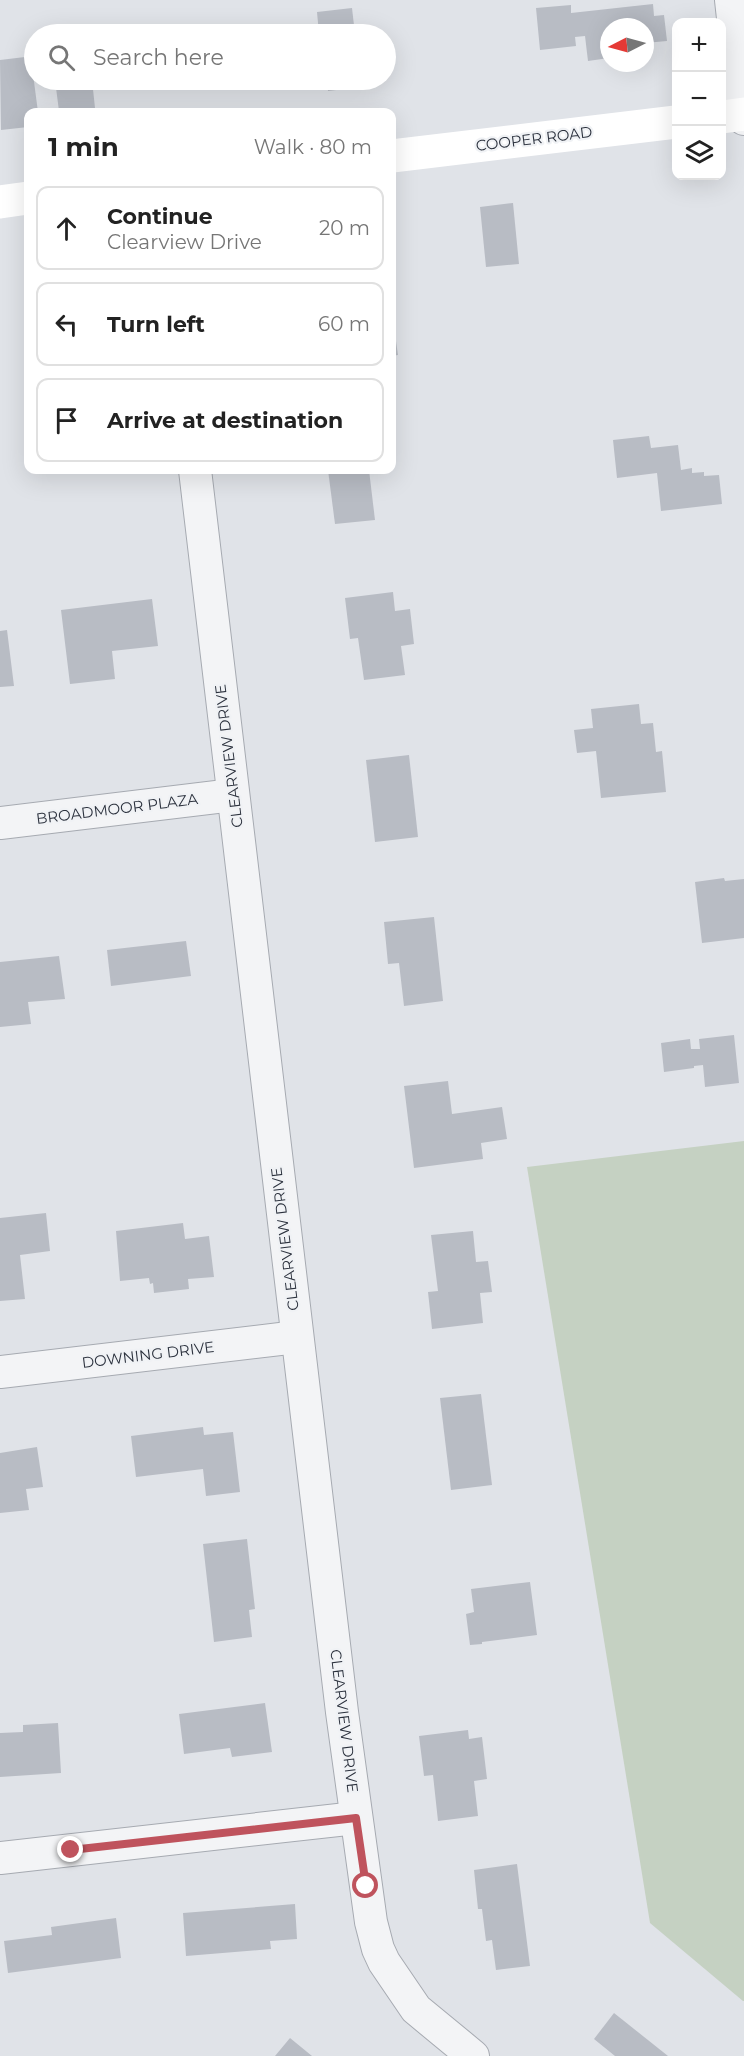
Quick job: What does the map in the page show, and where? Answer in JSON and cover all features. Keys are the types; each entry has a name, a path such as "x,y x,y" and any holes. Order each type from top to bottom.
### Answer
{"main road":[{"path":"726,117 744,116"},
{"name":"COOPER ROAD","path":"396,156 672,122"},
{"path":"0,202 24,199"}],"street":[{"path":"731,0 744,116"},
{"name":"CLEARVIEW DRIVE","path":"195,474 340,1701 371,1922 384,1962 408,1998 426,2019 473,2056"},
{"name":"BROADMOOR PLAZA","path":"0,823 233,795"},
{"name":"DOWNING DRIVE","path":"0,1372 297,1337"},
{"path":"0,1858 356,1818"}],"green space":[{"path":"744,1141 743,2001 650,1923 527,1167"}],"building":[{"path":"653,4 654,16 664,15 667,41 654,42 654,18 600,18 600,59 588,61 585,36 575,37 576,46 540,50 536,8 571,5 571,13"},
{"path":"352,8 354,24 318,24 317,12"},
{"path":"24,57 24,90 35,90 37,108 24,108 24,127 1,130 0,60"},
{"path":"56,90 93,90 95,108 59,108"},
{"path":"513,203 519,264 486,267 480,207"},
{"path":"649,436 651,448 678,445 681,470 692,468 692,473 704,472 704,476 719,475 722,504 661,511 657,473 617,478 613,440"},
{"path":"329,474 369,474 375,520 335,524"},
{"path":"393,592 395,611 410,609 414,644 401,646 405,675 364,680 358,638 350,639 345,598"},
{"path":"152,599 158,646 112,651 115,679 70,684 61,610"},
{"path":"7,630 14,686 0,687 0,631"},
{"path":"639,704 641,724 653,723 656,752 662,751 666,792 601,798 596,751 577,753 574,730 593,728 591,709"},
{"path":"409,755 418,837 375,842 366,760"},
{"path":"724,878 725,881 744,879 744,938 702,943 695,882"},
{"path":"434,917 443,1001 404,1006 399,963 388,964 384,922"},
{"path":"186,941 191,976 111,986 107,950"},
{"path":"59,956 65,999 28,1002 31,1024 0,1027 0,962"},
{"path":"734,1035 739,1083 705,1087 703,1065 664,1072 661,1043 690,1039 691,1049 700,1049 699,1039"},
{"path":"448,1081 452,1114 502,1107 507,1139 481,1143 483,1159 414,1168 404,1086"},
{"path":"46,1213 50,1251 20,1255 25,1299 0,1301 0,1218"},
{"path":"183,1223 185,1239 209,1236 214,1277 188,1279 189,1289 154,1293 153,1283 150,1284 149,1278 120,1281 116,1231"},
{"path":"473,1231 476,1262 488,1261 492,1292 480,1293 483,1323 432,1329 428,1292 438,1291 431,1235"},
{"path":"481,1394 492,1485 451,1490 440,1398"},
{"path":"203,1427 204,1435 233,1432 240,1492 206,1496 203,1469 136,1477 131,1436"},
{"path":"37,1447 43,1487 26,1489 29,1510 0,1513 0,1453"},
{"path":"247,1539 255,1609 249,1610 252,1637 214,1642 203,1544"},
{"path":"530,1582 537,1635 470,1645 466,1614 474,1612 471,1589"},
{"path":"265,1703 272,1752 232,1757 230,1748 184,1754 179,1714"},
{"path":"58,1723 61,1773 0,1777 0,1733 23,1732 23,1725"},
{"path":"468,1730 469,1739 482,1737 487,1779 474,1781 478,1816 438,1821 433,1775 424,1776 419,1736"},
{"path":"517,1864 530,1966 496,1970 492,1940 486,1941 482,1909 478,1909 474,1870"},
{"path":"295,1904 297,1939 270,1941 271,1949 186,1956 183,1913"},
{"path":"116,1918 121,1958 8,1973 4,1941 52,1935 51,1927"},
{"path":"614,2013 668,2056 615,2056 594,2039"},
{"path":"290,2038 312,2056 275,2056"}],"route":[{"path":"71,1850 356,1818 366,1886"}]}
